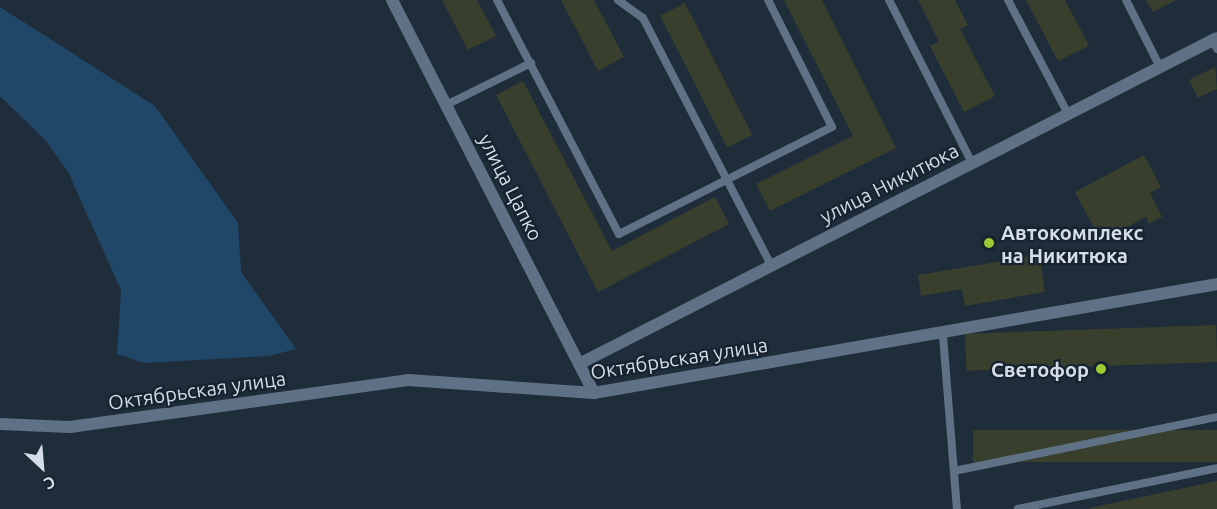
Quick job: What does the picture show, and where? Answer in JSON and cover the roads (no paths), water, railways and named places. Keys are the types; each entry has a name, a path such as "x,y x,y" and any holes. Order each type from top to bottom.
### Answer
{"street":[{"name":"улица Цапко","path":"392,0 594,393"},
{"name":"улица Никитюка","path":"579,364 1160,67 1216,43"},
{"name":"Октябрьская улица","path":"0,424 70,428 408,380 594,393 943,336 1217,284"}],"lane":[{"path":"497,0 619,234 832,127 768,0"},
{"path":"618,0 643,18 771,265"},
{"path":"889,0 972,163"},
{"path":"1008,0 1068,114"},
{"path":"1126,0 1160,67"},
{"path":"446,105 531,63"},
{"path":"943,336 957,509"},
{"path":"954,471 1217,417"},
{"path":"1018,509 1217,468"}],"place":[{"name":"Автокомплекс на Никитюка","path":"989,243"},
{"name":"Светофор","path":"1101,369"}]}
